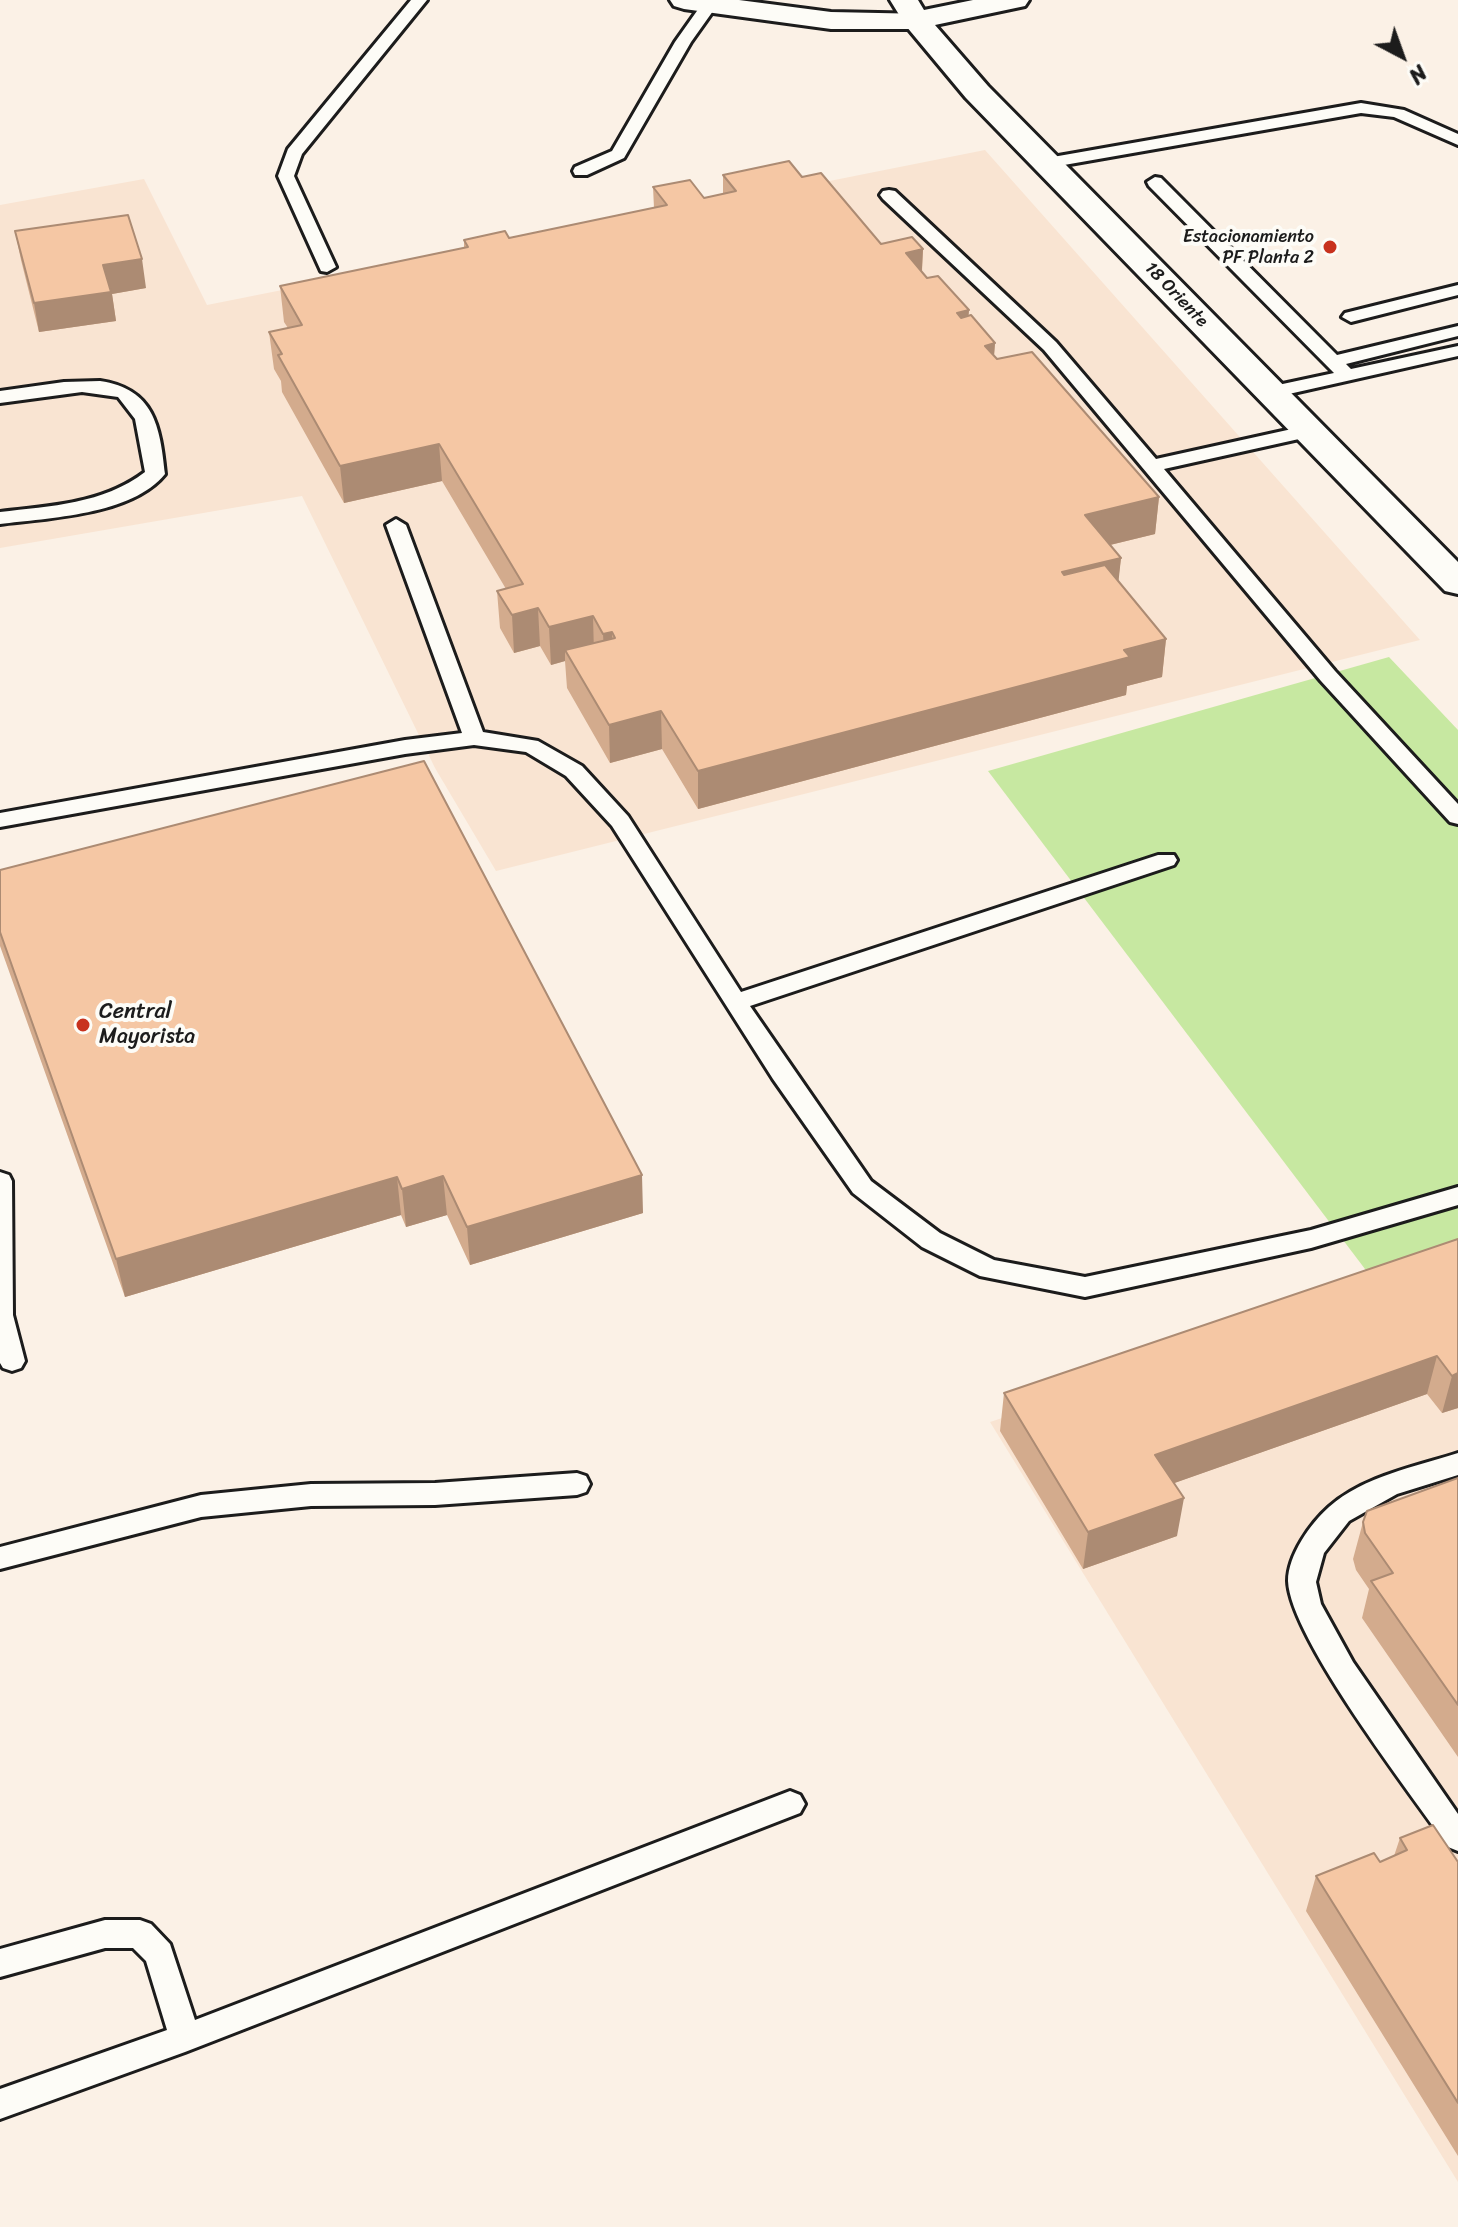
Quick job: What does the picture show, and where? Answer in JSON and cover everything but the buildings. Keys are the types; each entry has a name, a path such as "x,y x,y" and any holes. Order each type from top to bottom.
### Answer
{"street":[{"path":"697,2 890,23 910,10 1015,0"},
{"name":"18 Oriente","path":"910,10 961,75 1458,583"}],"lane":[{"path":"327,267 286,176 294,153 419,0"},
{"path":"581,171 618,154 683,42 697,2"},
{"path":"1047,163 1361,108 1398,113 1458,140"},
{"path":"1155,182 1348,376"},
{"path":"889,195 1050,346 1328,676 1458,817"},
{"path":"1351,317 1458,290"},
{"path":"1334,361 1458,331"},
{"path":"1271,392 1458,351"},
{"path":"0,397 79,388 107,387 124,392 138,407 153,450 155,474 139,489 106,501 0,518"},
{"path":"1151,466 1310,431"},
{"path":"396,525 474,738"},
{"path":"0,820 405,747 474,738 531,746 574,771 620,821 781,1073 862,1187 931,1240 989,1269 1085,1287 1311,1239 1458,1196"},
{"path":"736,1002 1166,860"},
{"path":"0,1181 0,1247 4,1284 1,1312 12,1361"},
{"path":"1458,1464 1353,1504 1326,1527 1309,1557 1302,1582 1312,1618 1332,1652 1458,1838"},
{"path":"0,1558 201,1506 311,1495 435,1494 577,1484"},
{"path":"0,2104 185,2038 790,1804"},
{"path":"0,1963 105,1934 140,1934 159,1954 185,2038"}],"shaded area":[{"path":"985,150 1420,640 496,871 435,768 302,496 0,548 0,205 144,179 207,305"},
{"path":"1458,1268 1458,2182 990,1422"}],"green space":[{"path":"1389,657 1458,730 1458,1242 1368,1273 988,771"}],"place":[{"name":"Estacionamiento PF Planta 2","path":"1330,247"},
{"name":"Central Mayorista","path":"83,1025"}]}
